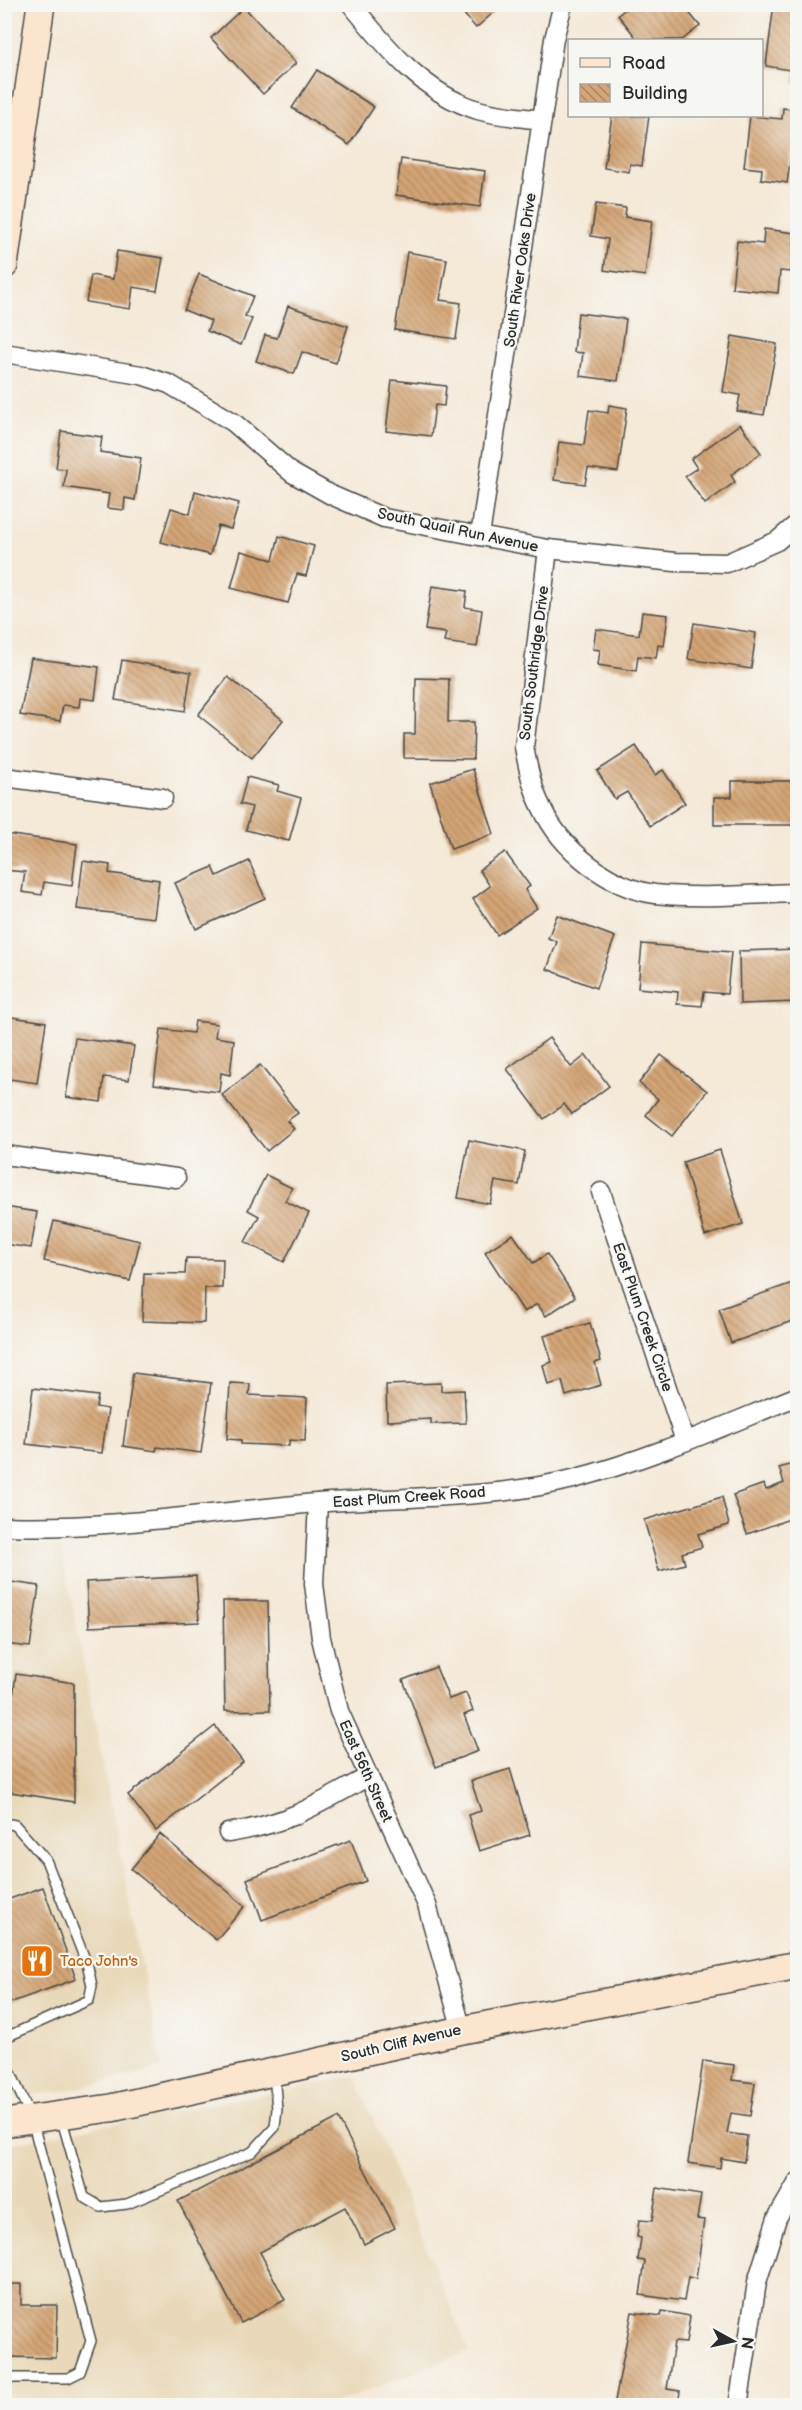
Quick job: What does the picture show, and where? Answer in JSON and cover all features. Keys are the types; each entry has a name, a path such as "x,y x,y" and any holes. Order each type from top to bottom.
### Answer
{"main road":[{"path":"4,265 41,4"},
{"name":"South Cliff Avenue","path":"4,2123 111,2108 462,2030 798,1965"}],"street":[{"path":"351,4 394,54 442,93 479,110 542,120"},
{"name":"South River Oaks Drive","path":"480,536 554,39 563,4"},
{"name":"South Quail Run Avenue","path":"4,353 141,375 169,384 233,422 292,473 331,495 384,518 548,549 675,562 727,563 777,541 798,523"},
{"name":"South Southridge Drive","path":"548,549 524,747 530,776 542,809 549,819 569,846 607,878 653,894 798,894"},
{"path":"4,777 163,798"},
{"path":"4,1155 176,1178"},
{"name":"East Plum Creek Circle","path":"601,1192 685,1441"},
{"name":"East Plum Creek Road","path":"4,1526 63,1526 318,1503 508,1491 570,1480 621,1466 798,1396"},
{"name":"East 56th Street","path":"318,1503 314,1584 321,1638 339,1710 428,1905 462,2030"},
{"path":"228,1833 260,1828 298,1816 369,1776"},
{"path":"738,2406 757,2282 777,2218 798,2182"}],"lane":[{"path":"4,1823 15,1825 46,1860 88,1967 92,1986 89,2000 4,2038"},
{"path":"4,2057 32,2120 91,2341 80,2372 68,2378 4,2378"},
{"path":"61,2116 84,2197 101,2207 113,2207 180,2184 252,2152 274,2127 277,2109 273,2072"}],"shaded area":[{"path":"4,1543 61,1547 162,2068 69,2090 5,2098"},
{"path":"355,2076 469,2351 332,2405 5,2405 4,2145"}],"building":[{"path":"455,4 503,4 476,28"},
{"path":"632,4 682,4 700,26 683,39 637,39 618,15"},
{"path":"774,4 798,4 798,84 794,84 796,71 766,66"},
{"path":"244,7 296,63 263,94 211,38"},
{"path":"317,70 374,107 349,145 292,108"},
{"path":"783,108 798,110 798,149 792,149 787,183 761,179 762,169 744,167 750,117 782,119"},
{"path":"612,117 649,117 642,166 630,164 629,172 604,168"},
{"path":"401,159 485,171 480,207 396,195"},
{"path":"596,204 626,208 625,217 652,221 645,276 604,270 608,239 591,236"},
{"path":"764,229 795,233 791,272 780,271 778,293 732,288 737,241 763,244"},
{"path":"117,251 163,258 157,291 133,287 130,309 86,302 91,275 113,279"},
{"path":"407,252 447,259 440,300 461,303 456,339 395,330"},
{"path":"199,274 253,296 245,316 252,319 241,345 207,331 211,321 184,310"},
{"path":"288,306 348,326 336,363 302,352 294,374 256,361 265,335 277,338"},
{"path":"578,313 626,319 618,381 580,376 583,353 574,352"},
{"path":"732,336 777,344 764,415 737,411 740,395 723,392"},
{"path":"392,380 446,386 444,406 435,405 431,436 386,431"},
{"path":"609,405 627,408 618,472 588,468 585,484 554,480 559,442 584,445 589,410 608,413"},
{"path":"740,424 761,453 731,475 735,482 705,504 685,476 697,468 691,459"},
{"path":"61,431 102,437 100,452 141,458 135,500 125,498 124,510 107,508 109,494 64,487 66,469 56,468"},
{"path":"195,491 239,503 231,529 218,526 210,555 161,542 171,508 190,514"},
{"path":"279,536 314,546 306,576 297,574 288,603 231,588 241,551 273,560"},
{"path":"432,586 467,591 465,607 482,610 477,647 444,642 446,633 425,630"},
{"path":"642,612 668,615 664,646 658,645 656,658 638,656 636,671 598,665 600,650 593,649 596,629 639,635"},
{"path":"694,623 756,633 751,669 688,659"},
{"path":"31,658 99,667 95,700 80,698 79,707 63,705 60,721 20,715"},
{"path":"122,660 191,672 185,711 115,700"},
{"path":"228,677 283,720 252,758 198,715"},
{"path":"416,678 449,679 448,722 474,722 473,759 404,758 404,734 415,734"},
{"path":"636,746 655,775 663,770 685,803 650,826 627,792 615,799 597,771"},
{"path":"473,769 494,834 451,849 430,783"},
{"path":"247,777 279,785 277,791 301,798 289,841 246,830 252,807 240,804"},
{"path":"732,781 798,781 798,825 714,825 714,797 732,797"},
{"path":"5,834 77,844 72,886 44,882 42,895 22,892 25,872 4,870"},
{"path":"505,852 530,886 525,890 537,908 497,935 473,899 490,886 479,870"},
{"path":"83,861 110,865 109,873 159,880 154,918 77,909"},
{"path":"249,861 265,898 196,929 175,883 213,867 217,876"},
{"path":"557,915 615,937 596,988 547,969 557,942 548,938"},
{"path":"642,944 731,952 727,994 704,992 702,1006 677,1004 678,992 638,988"},
{"path":"798,949 798,1002 740,1004 739,951"},
{"path":"4,1016 46,1022 37,1083 10,1079 9,1090 4,1089"},
{"path":"195,1021 217,1024 215,1037 234,1040 230,1075 221,1073 219,1092 154,1084 161,1029 193,1033"},
{"path":"75,1038 134,1046 129,1080 104,1077 101,1102 66,1097"},
{"path":"549,1038 571,1067 586,1055 609,1086 572,1114 564,1104 544,1119 507,1069"},
{"path":"661,1055 707,1091 672,1136 646,1115 658,1099 639,1083"},
{"path":"260,1065 298,1113 287,1121 294,1129 267,1151 222,1095"},
{"path":"469,1140 525,1151 519,1185 495,1181 490,1204 458,1198"},
{"path":"720,1150 743,1224 705,1236 683,1162"},
{"path":"266,1175 292,1188 285,1201 309,1213 284,1262 245,1242 259,1216 248,1210"},
{"path":"4,1207 37,1212 31,1248 4,1244"},
{"path":"54,1221 140,1241 130,1281 44,1261"},
{"path":"513,1234 533,1263 547,1254 575,1297 546,1316 537,1304 524,1312 485,1252"},
{"path":"186,1258 223,1259 222,1288 205,1288 204,1323 142,1321 144,1273 185,1274"},
{"path":"795,1282 798,1290 798,1319 731,1343 719,1309"},
{"path":"590,1323 601,1361 595,1363 601,1385 566,1396 562,1381 548,1385 543,1365 552,1362 544,1336"},
{"path":"133,1373 211,1383 201,1453 157,1447 156,1451 123,1446"},
{"path":"230,1383 250,1384 249,1395 307,1398 305,1441 289,1440 289,1446 241,1444 241,1440 227,1439"},
{"path":"441,1383 441,1391 464,1390 466,1423 431,1424 431,1419 387,1421 386,1385"},
{"path":"33,1388 98,1396 96,1407 108,1409 102,1453 26,1444"},
{"path":"798,1462 798,1516 747,1534 733,1495 764,1484 766,1490 784,1483 779,1468"},
{"path":"722,1497 729,1525 698,1534 702,1547 682,1553 685,1564 659,1571 644,1520"},
{"path":"196,1576 199,1622 89,1627 86,1582"},
{"path":"4,1581 39,1586 30,1647 4,1644"},
{"path":"223,1601 268,1601 270,1710 225,1711"},
{"path":"436,1667 449,1699 466,1693 473,1711 464,1715 478,1751 436,1767 403,1680"},
{"path":"16,1674 74,1683 74,1802 4,1791 4,1764"},
{"path":"215,1726 243,1762 156,1831 128,1795"},
{"path":"510,1769 530,1835 479,1851 468,1815 481,1811 471,1781"},
{"path":"160,1834 245,1906 216,1940 131,1869"},
{"path":"351,1840 366,1881 262,1920 247,1879"},
{"path":"43,1887 76,1979 4,2005 4,1901"},
{"path":"703,2061 734,2065 732,2080 755,2083 750,2116 731,2113 727,2133 747,2136 744,2162 721,2158 720,2168 688,2163"},
{"path":"338,2118 395,2228 364,2244 345,2207 260,2252 285,2300 241,2323 178,2201"},
{"path":"657,2188 701,2195 697,2219 704,2220 696,2279 688,2277 684,2301 640,2295 645,2261 638,2260 641,2238 637,2237 639,2220 652,2221"},
{"path":"4,2284 21,2284 21,2305 57,2305 56,2358 4,2357"},
{"path":"662,2311 690,2316 686,2343 674,2342 667,2389 680,2391 678,2406 614,2406 632,2312 661,2316"}],"place":[{"name":"Taco John's","path":"37,1961"}]}
